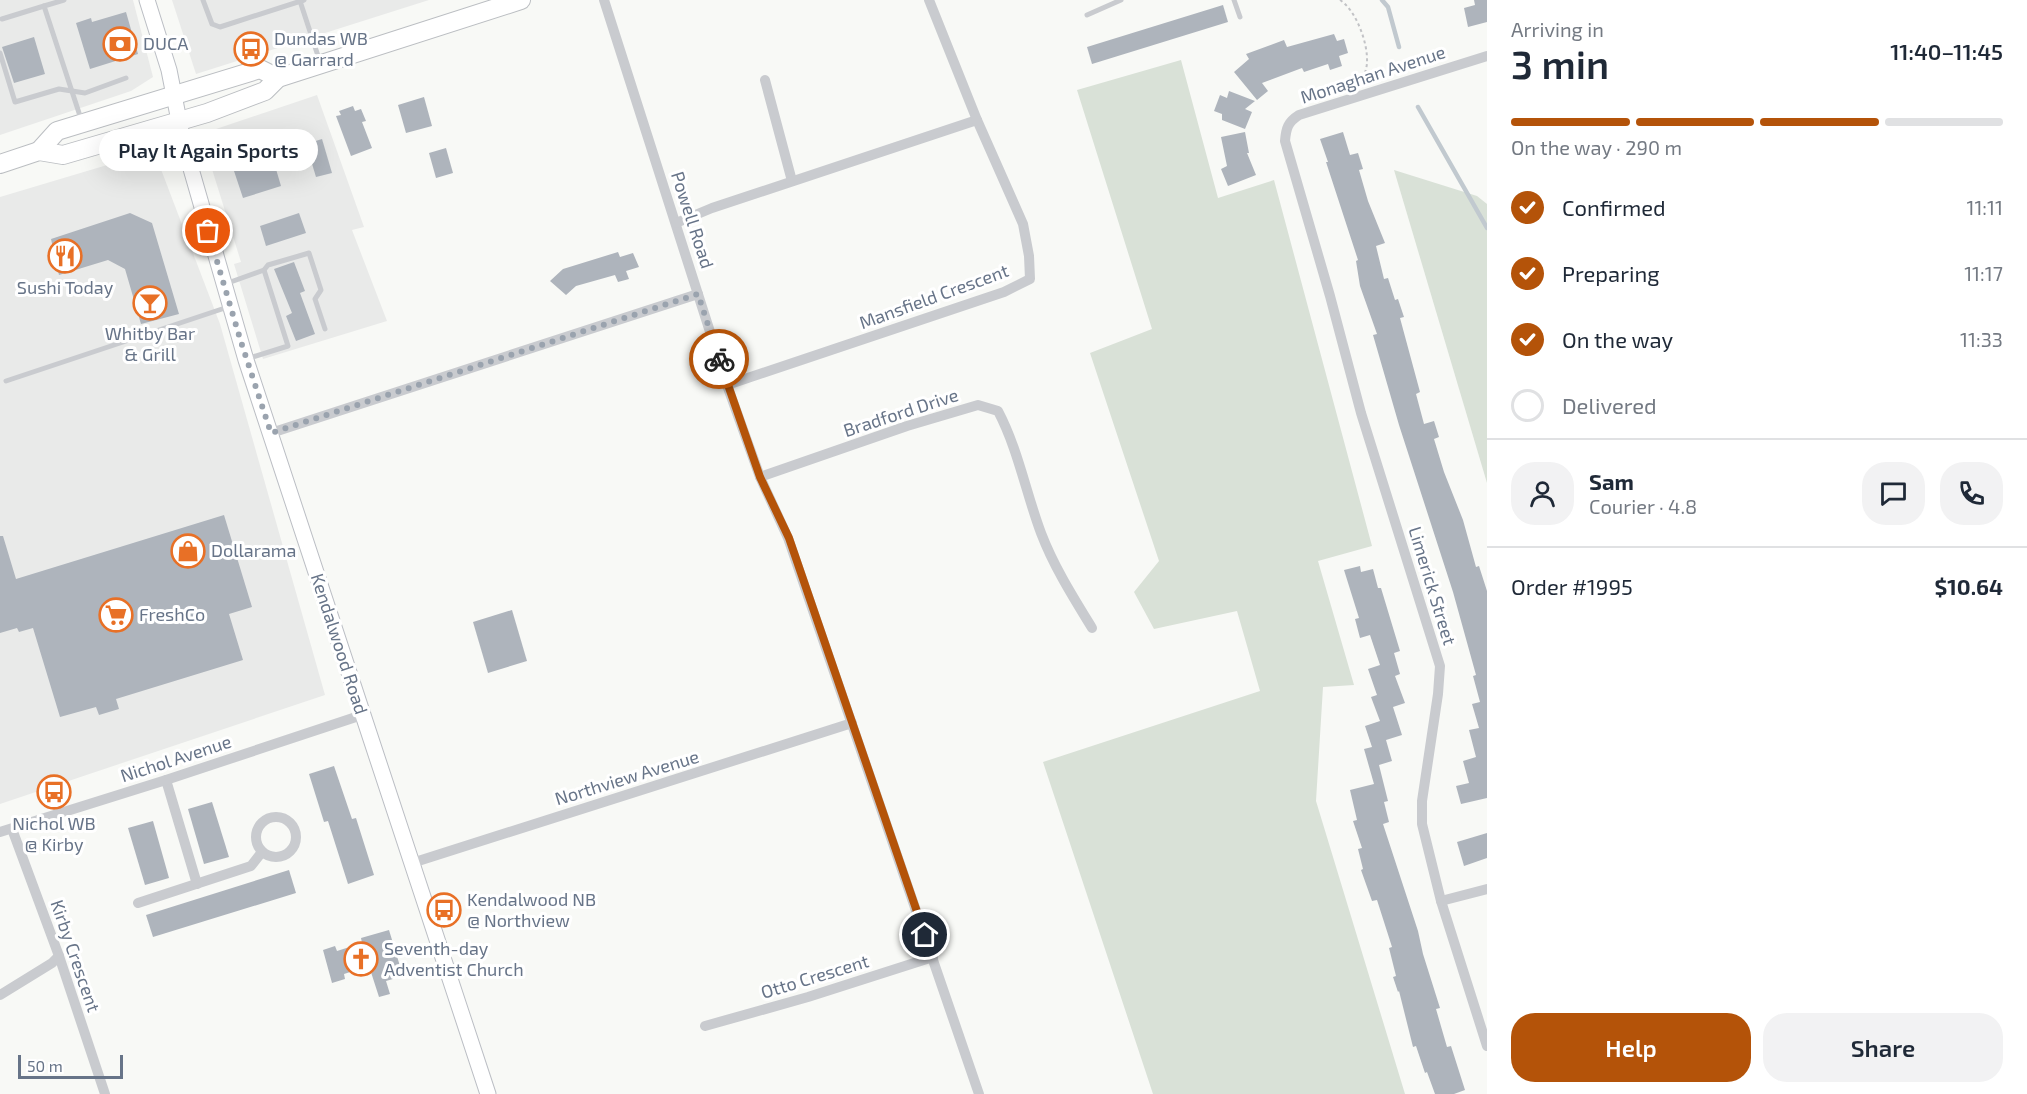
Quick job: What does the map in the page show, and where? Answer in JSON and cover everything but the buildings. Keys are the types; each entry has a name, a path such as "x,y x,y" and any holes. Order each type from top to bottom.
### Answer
{"main road":[{"path":"0,164 39,152 63,155 179,122 265,91 278,78 521,0"},
{"path":"39,152 57,131 260,69 278,78"}],"street":[{"name":"Kendalwood Road","path":"147,0 169,70 179,122 246,360 488,1094"},
{"name":"Powell Road","path":"604,0 727,385 760,477 789,538 979,1094"},
{"path":"675,223 712,208 977,120 929,0"},
{"name":"Monaghan Avenue","path":"1285,141 1290,121 1299,115 1487,56"},
{"path":"765,80 792,181"},
{"name":"Mansfield Crescent","path":"727,385 1004,292 1030,279 1029,256 1023,224 977,120"},
{"name":"Limerick Street","path":"1285,141 1361,413 1440,666 1422,801 1422,824 1441,901 1487,1046"},
{"path":"271,433 698,294"},
{"name":"Bradford Drive","path":"760,477 907,426 978,405 998,411 1009,431 1028,494 1053,563 1092,627"},
{"name":"Nichol Avenue","path":"0,832 362,715"},
{"name":"Northview Avenue","path":"412,862 852,723"},
{"path":"166,780 198,884"},
{"name":"Kirby Crescent","path":"12,829 59,956 105,1094"},
{"path":"138,903 251,866 262,852"},
{"path":"1441,901 1487,889"},
{"path":"0,995 52,963 59,956"},
{"name":"Otto Crescent","path":"705,1026 808,997 933,957"}],"lane":[{"path":"2,19 64,0"},
{"path":"203,0 212,24 220,27 302,1 320,64"},
{"path":"1086,15 1121,0"},
{"path":"1234,0 1240,17"},
{"path":"44,6 82,124"},
{"path":"0,53 15,102 59,89 85,93 126,78"},
{"path":"223,284 264,270 268,265 309,253 321,290 315,299 325,329"},
{"path":"246,360 288,346 264,270"},
{"path":"6,381 230,306"}],"path":[{"path":"1340,0 1357,18 1366,51 1367,62 1360,96"}],"shaded area":[{"path":"0,0 133,0 153,77 131,91 0,135"},
{"path":"172,0 429,0 196,74"},
{"path":"1181,60 1218,198 1274,180 1372,546 1318,561 1354,685 1323,687 1316,801 1405,1094 1153,1094 1043,762 1260,691 1237,611 1154,629 1134,592 1159,561 1090,353 1152,329 1077,90"},
{"path":"317,95 364,227 352,230 387,321 263,359 234,264 241,262 206,150 216,129"},
{"path":"154,151 220,324 325,695 0,804 0,197"},
{"path":"1394,170 1477,196 1487,204 1487,483"}],"waterway":[{"path":"1382,0 1388,7 1399,47"},
{"path":"1418,107 1487,228"}],"way so far":[{"path":"208,231 271,433 698,294 719,359"}],"place":[{"name":"DUCA","path":"120,44"},
{"name":"Dundas WB @ Garrard","path":"251,49"},
{"name":"Play It Again Sports","path":"208,231"},
{"name":"Sushi Today","path":"65,256"},
{"name":"Whitby Bar & Grill","path":"150,303"},
{"name":"Dollarama","path":"188,551"},
{"name":"FreshCo","path":"116,615"},
{"name":"Nichol WB @ Kirby","path":"54,792"},
{"name":"Kendalwood NB @ Northview","path":"444,910"},
{"name":"Seventh-day Adventist Church","path":"361,959"}],"route":[{"path":"719,359 760,477 789,538 925,935"}]}
